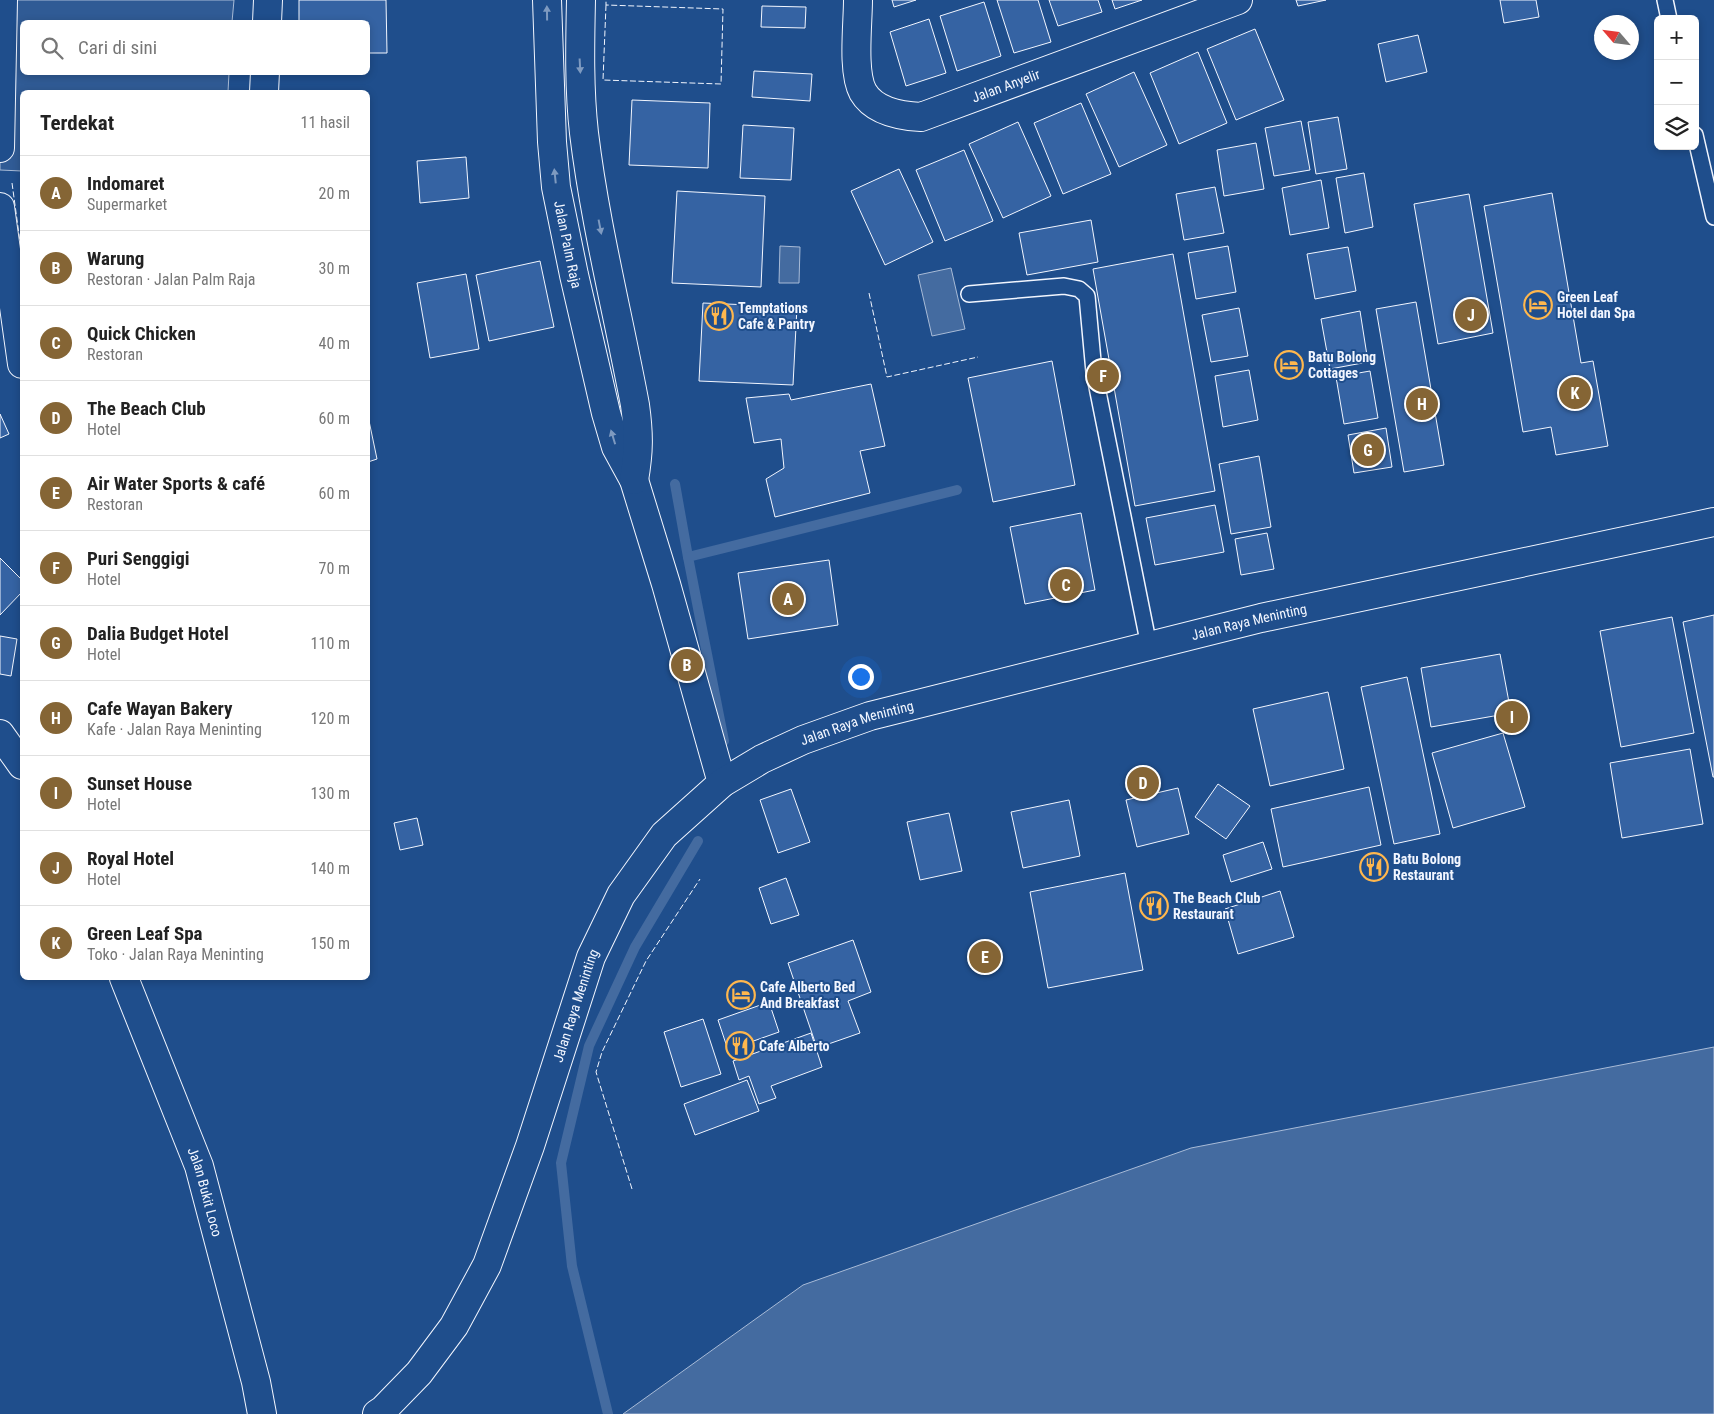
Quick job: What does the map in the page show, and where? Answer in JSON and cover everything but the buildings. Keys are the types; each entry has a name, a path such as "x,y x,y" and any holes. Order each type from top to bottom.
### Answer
{"main road":[{"path":"0,148 3,0"},
{"path":"267,20 268,0"},
{"name":"Jalan Palm Raja","path":"547,0 552,142 556,187 574,274 606,413 616,447 634,480 666,584 722,783"},
{"name":"Jalan Palm Raja","path":"581,0 580,60 584,132 596,210 635,405 639,436 638,460 634,480"},
{"name":"Jalan Anyelir","path":"858,0 857,75 864,93 876,104 887,110 904,116 921,117 1238,0"},
{"path":"264,90 265,75"},
{"path":"0,206 20,350"},
{"name":"Jalan Raya Meninting","path":"377,1414 420,1373 454,1326 487,1265 530,1146 591,957 621,895 664,835 722,783 762,759 802,740 870,716 1261,618 1714,522"},
{"path":"0,734 20,762"},
{"name":"Jalan Bukit Loco","path":"125,980 198,1166 256,1382 262,1414"}],"lane":[{"path":"1665,0 1668,15"},
{"path":"1699,150 1714,217"},
{"path":"969,294 1064,286 1079,289 1087,296 1094,372 1148,646"}],"shaded area":[{"path":"0,0 234,0 232,20 20,20 20,75 229,75 228,90 20,90 20,171 0,170"},
{"path":"780,246 800,247 799,283 779,283"},
{"path":"951,268 965,329 932,336 918,275"},
{"path":"1714,1047 1714,1414 623,1414 803,1285 1191,1148"}],"waterway":[{"path":"675,484 688,557"},
{"path":"724,741 688,557 957,490"},
{"path":"608,1414 572,1266 561,1163 589,1046 635,947 698,841"}],"fence":[{"path":"606,0 606,5 723,9 721,84 603,80 606,5"},
{"path":"12,183 20,241"},
{"path":"869,293 887,377 978,357"},
{"path":"632,1189 596,1072 602,1052 646,961 700,879"}],"place":[{"name":"Green Leaf Hotel dan Spa","path":"1538,305"},
{"name":"Royal Hotel","path":"1471,315"},
{"name":"Temptations Cafe & Pantry","path":"719,316"},
{"name":"Batu Bolong Cottages","path":"1289,365"},
{"name":"Puri Senggigi","path":"1103,376"},
{"name":"Green Leaf Spa","path":"1575,393"},
{"name":"Cafe Wayan Bakery","path":"1422,404"},
{"name":"Dalia Budget Hotel","path":"1368,450"},
{"name":"Quick Chicken","path":"1066,585"},
{"name":"Indomaret","path":"788,599"},
{"name":"Warung","path":"687,665"},
{"name":"Sunset House","path":"1512,717"},
{"name":"The Beach Club","path":"1143,783"},
{"name":"Batu Bolong Restaurant","path":"1374,867"},
{"name":"The Beach Club Restaurant","path":"1154,906"},
{"name":"Air Water Sports & café","path":"985,957"},
{"name":"Cafe Alberto Bed And Breakfast","path":"741,995"},
{"name":"Cafe Alberto","path":"740,1046"}]}
